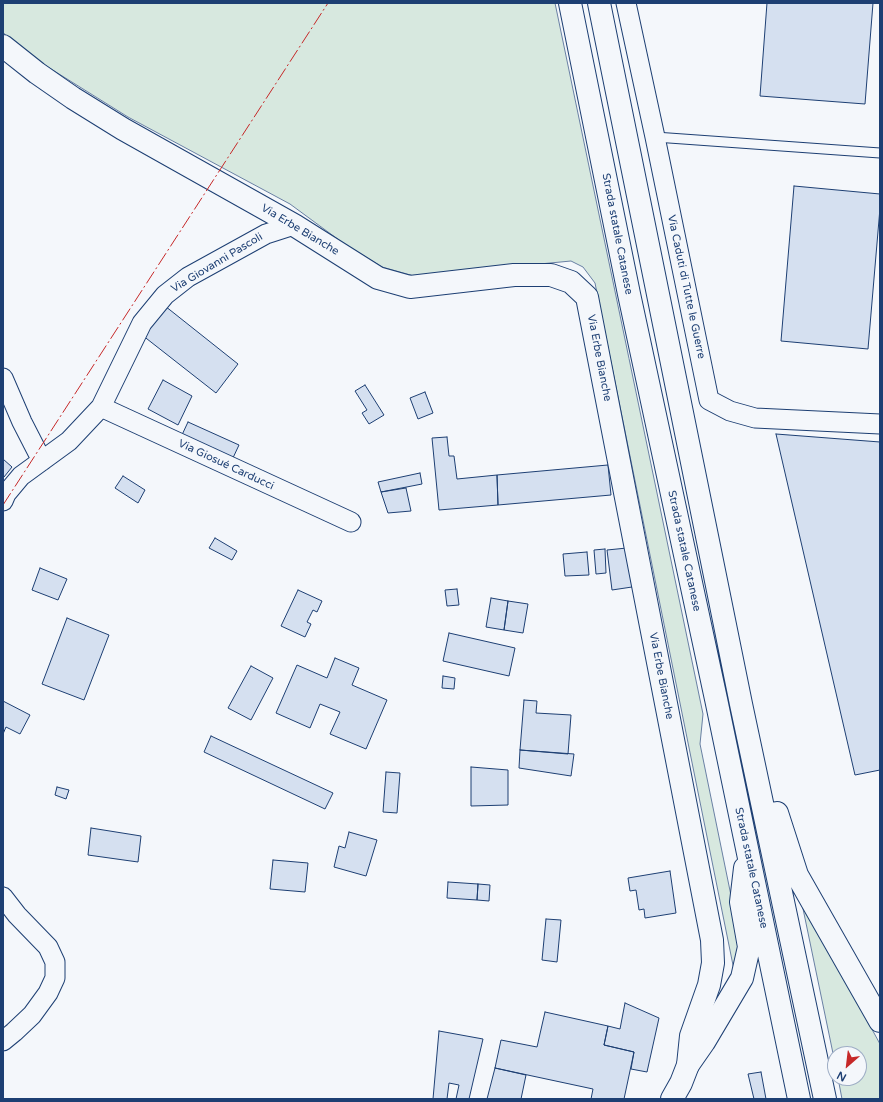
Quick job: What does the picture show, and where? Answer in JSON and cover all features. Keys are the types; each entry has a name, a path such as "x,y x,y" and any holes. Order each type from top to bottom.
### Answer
{"main road":[{"name":"Strada statale Catanese","path":"570,3 627,287 713,684 799,1099"},
{"path":"599,3 741,704 825,1099"},
{"name":"Via Erbe Bianche","path":"3,46 37,74 73,98 124,129 294,225 378,278 410,287 514,275 551,275 571,282 587,297 712,940 713,963 709,985 690,1036 688,1065"},
{"path":"741,704 798,876 880,1020"},
{"path":"672,1099 681,1083 688,1065 704,1042 742,978 748,948 741,902 748,853"}],"street":[{"name":"Via Caduti di Tutte le Guerre","path":"626,3 709,400 730,412 755,418 880,424"},
{"name":"Via Giovanni Pascoli","path":"4,496 21,476 69,441 101,408 142,323 165,294 188,278 266,234 294,225"},
{"path":"3,378 22,422 42,461"},
{"name":"Via Giosué Carducci","path":"101,408 351,522"},
{"path":"3,897 17,915 48,948 55,962 56,978 48,993 32,1015 3,1041"}],"lane":[{"path":"655,137 880,153"}],"shaded area":[{"path":"3,3 555,3 703,714 700,744 736,920 739,951 735,975 595,283 583,267 571,261 414,276 382,267 343,243 290,204 128,117 43,64 7,37 3,32"},
{"path":"801,899 880,1044 880,1099 842,1099 840,1086 867,1086 867,1046 831,1046"}],"building":[{"path":"767,3 873,3 865,104 760,96"},
{"path":"794,186 880,194 868,349 781,341"},
{"path":"165,306 238,364 216,393 142,335"},
{"path":"163,380 192,396 178,425 148,409"},
{"path":"365,385 384,415 369,424 362,413 367,410 355,391"},
{"path":"425,392 433,413 418,419 410,398"},
{"path":"188,422 239,445 232,460 181,437"},
{"path":"776,434 880,442 880,770 855,775"},
{"path":"447,437 449,456 454,456 457,479 497,475 498,505 439,510 432,438"},
{"path":"3,459 12,467 4,477 3,477"},
{"path":"608,465 611,495 498,505 497,475"},
{"path":"420,473 422,484 381,492 378,482"},
{"path":"123,476 145,490 138,503 115,488"},
{"path":"406,488 411,511 388,513 381,492"},
{"path":"215,538 237,551 232,560 209,548"},
{"path":"627,548 632,587 612,590 607,550"},
{"path":"605,549 606,573 596,574 594,550"},
{"path":"587,552 589,575 565,576 563,554"},
{"path":"40,568 67,579 58,600 32,590"},
{"path":"457,589 459,605 447,606 445,590"},
{"path":"298,590 322,601 317,612 313,610 307,622 311,624 305,637 281,626"},
{"path":"491,598 508,601 504,630 486,627"},
{"path":"508,601 528,604 523,633 504,630"},
{"path":"67,618 109,635 84,700 42,684"},
{"path":"449,633 515,648 509,676 443,661"},
{"path":"335,658 359,668 352,685 387,700 366,749 330,734 340,712 320,704 310,728 276,713 297,665 327,678"},
{"path":"251,666 273,678 251,720 228,708"},
{"path":"443,676 455,678 454,689 442,688"},
{"path":"524,700 537,701 536,713 571,715 568,754 520,750"},
{"path":"3,701 30,715 20,734 6,727 3,734"},
{"path":"211,736 333,793 325,809 204,752"},
{"path":"520,750 574,754 571,776 519,768"},
{"path":"471,767 508,770 508,805 471,806"},
{"path":"386,772 400,773 397,813 383,812"},
{"path":"57,787 69,790 66,799 55,795"},
{"path":"91,828 141,836 138,862 88,855"},
{"path":"349,832 377,840 366,876 334,867 339,846 345,848"},
{"path":"273,860 308,863 305,892 270,889"},
{"path":"670,871 676,913 645,918 644,909 639,910 636,890 630,891 628,878"},
{"path":"448,882 478,884 477,900 447,898"},
{"path":"478,884 490,885 489,901 477,900"},
{"path":"546,919 561,920 557,962 542,960"},
{"path":"625,1003 659,1018 647,1072 631,1069 634,1052 604,1045 608,1026 620,1029"},
{"path":"545,1012 608,1026 604,1045 634,1052 624,1099 591,1099 593,1089 495,1068 501,1040 537,1047"},
{"path":"439,1031 483,1039 469,1099 456,1099 459,1085 449,1083 447,1099 433,1099"},
{"path":"495,1068 526,1075 521,1099 487,1099"},
{"path":"761,1072 766,1099 754,1099 748,1074"}],"power":[{"path":"3,505 328,3"}]}
